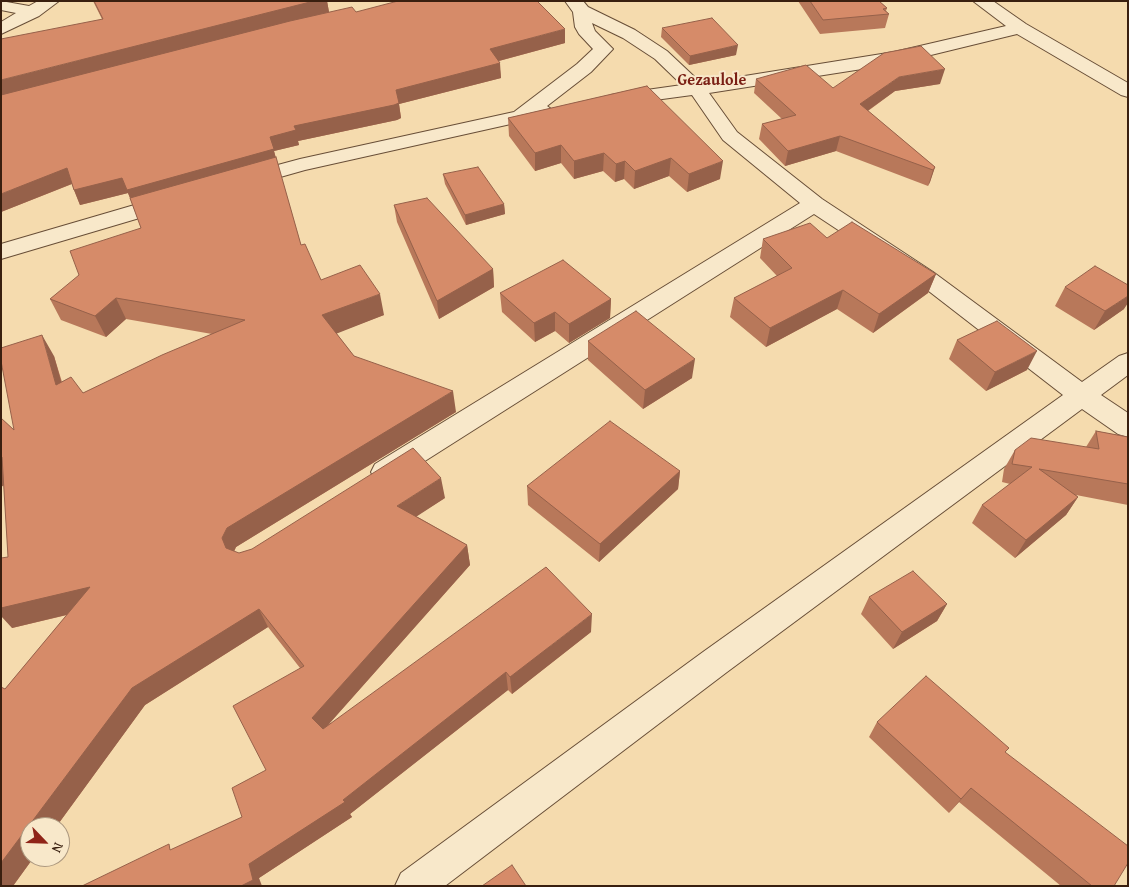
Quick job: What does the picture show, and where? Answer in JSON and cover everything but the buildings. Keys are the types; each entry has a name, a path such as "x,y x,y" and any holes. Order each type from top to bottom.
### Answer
{"street":[{"path":"1,29 51,1"},
{"path":"981,1 1020,28 1128,91"},
{"path":"1,5 33,12"},
{"path":"578,6 644,42 661,54 697,90 730,136 814,204 925,277 1082,396 1128,427"},
{"path":"521,116 584,68 604,49 588,34 578,6"},
{"path":"596,102 697,90 894,58 1020,28"},
{"path":"223,187 300,166 562,107"},
{"path":"1,252 59,233 194,195"},
{"path":"366,484 814,204"},
{"path":"414,886 715,662 1128,362"}],"district":[{"name":"Gezaulole","path":"712,81"}]}
